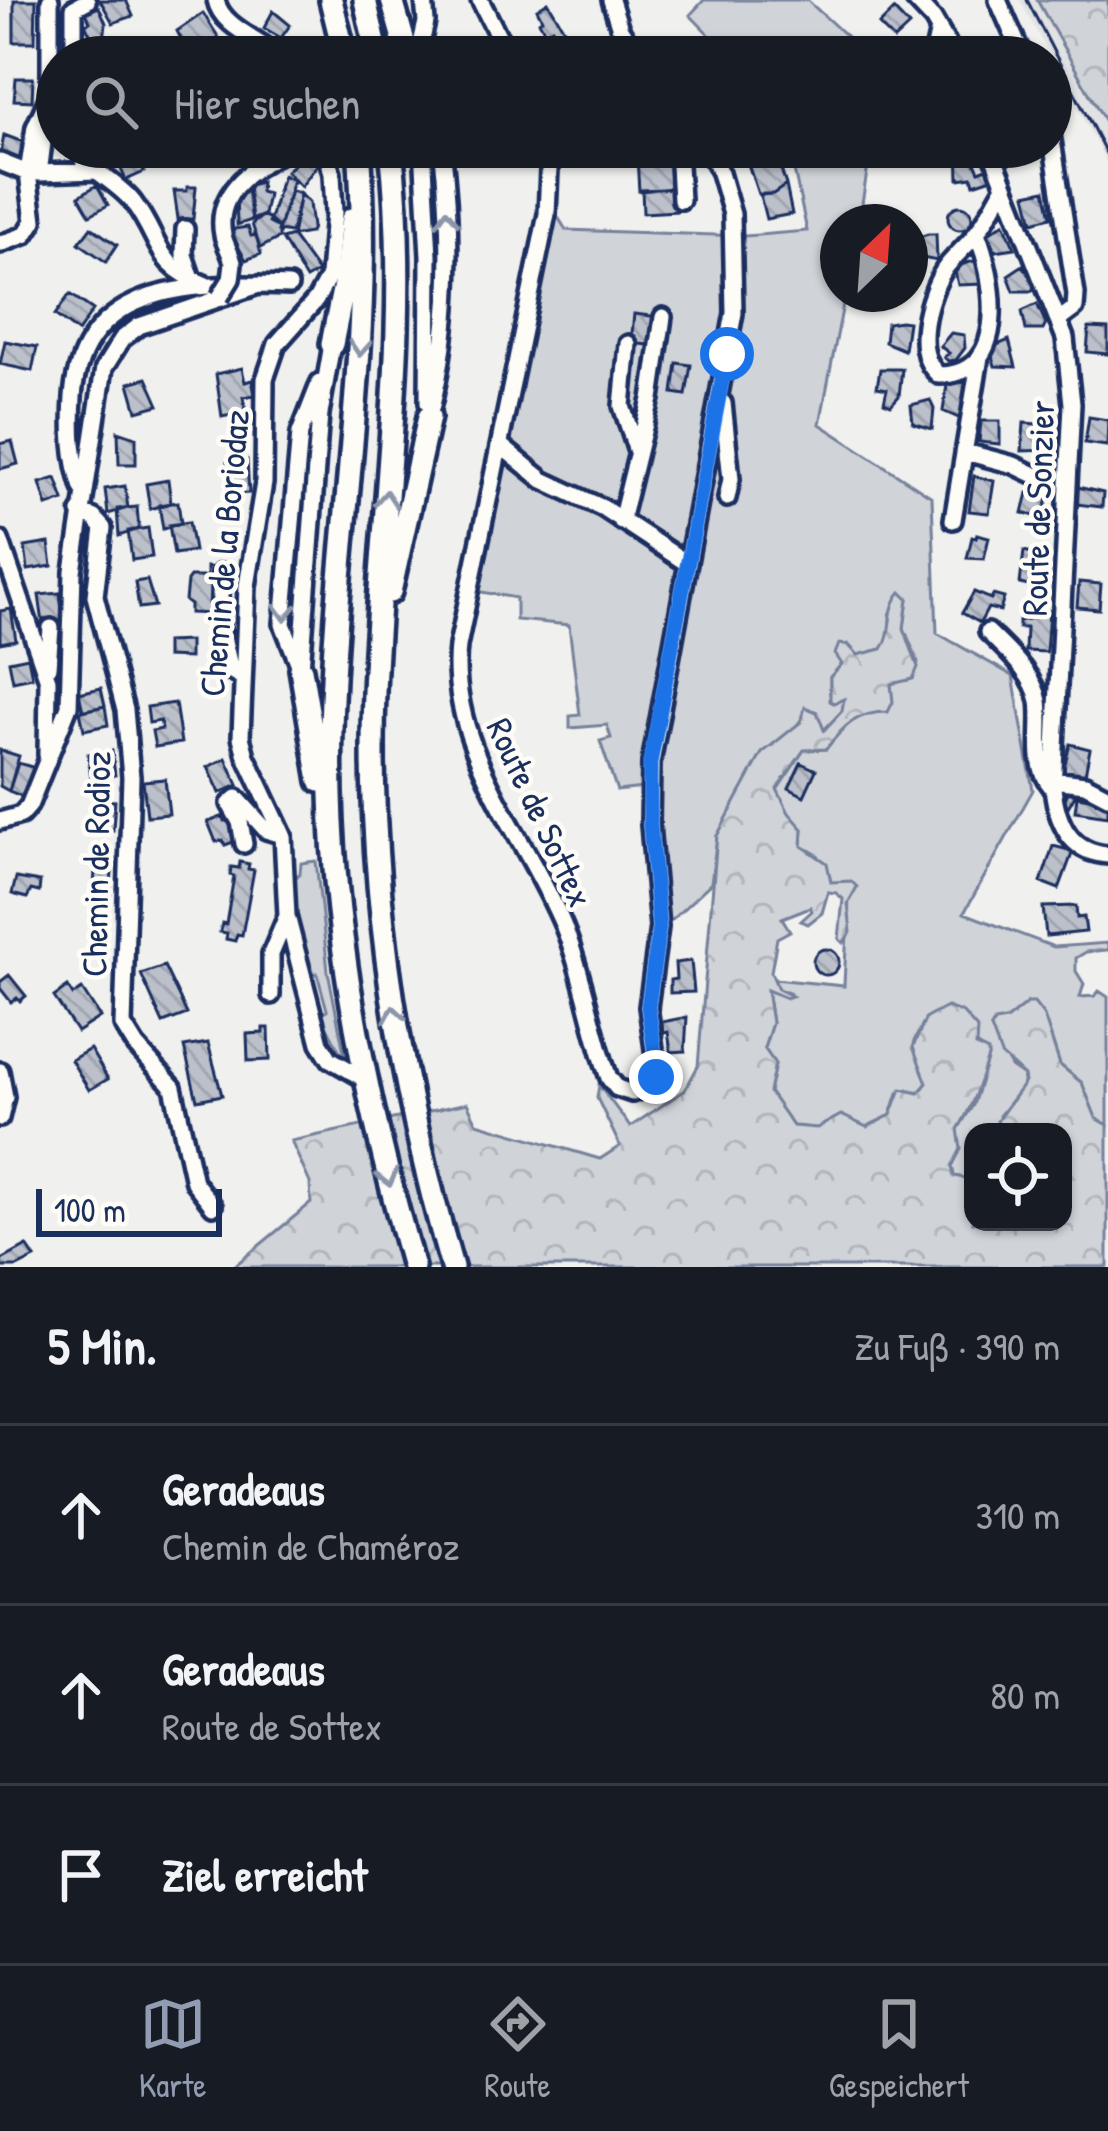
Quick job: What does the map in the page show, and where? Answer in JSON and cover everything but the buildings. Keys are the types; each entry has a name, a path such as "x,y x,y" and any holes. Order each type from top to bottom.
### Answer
{"highway":[{"path":"332,0 340,36"},
{"path":"365,0 373,36"},
{"path":"392,0 404,36"},
{"path":"332,344 347,270 356,168"},
{"path":"336,887 331,734 362,320 360,168"},
{"path":"392,168 396,325 376,657 374,776 380,896 393,1009 415,1129 452,1267"},
{"path":"376,657 429,418"},
{"path":"301,669 365,1084 412,1267"}],"street":[{"path":"50,0 50,36"},
{"path":"216,0 217,10 250,36"},
{"path":"420,36 426,22 424,0"},
{"path":"480,0 498,36"},
{"path":"611,0 625,36"},
{"path":"915,0 943,36"},
{"path":"998,0 1014,36"},
{"path":"74,36 74,8 88,1"},
{"path":"938,36 939,29"},
{"path":"0,244 25,235 34,221 28,173 35,127"},
{"path":"0,161 28,173"},
{"path":"40,168 39,173 97,171 132,200 165,260 214,291 241,284 290,286"},
{"path":"2,826 29,806 70,706 70,596 104,368 111,353 139,326 231,279 232,259 222,226 232,190 256,168"},
{"name":"Chemin de la Boriodaz","path":"330,168 334,214 329,277 278,344 266,380 264,483 248,586 241,737 283,835 287,916 320,1043 330,1058 365,1084"},
{"path":"424,168 429,418"},
{"path":"429,418 448,289 443,168"},
{"name":"Route de Sottex","path":"549,168 547,214 458,646 459,701 471,740 562,922 583,979 609,1078 627,1093 646,1088 657,1070 648,1007 659,927 649,782 688,564"},
{"path":"679,168 681,200"},
{"path":"500,445 542,480 603,508 688,564 734,313 732,214 718,168"},
{"name":"Route de Sonzier","path":"998,168 1069,353 1072,404 1053,784 1066,834 1096,864 1108,867"},
{"path":"1056,168 1076,294 1075,308 1059,320"},
{"path":"980,357 946,376 934,372 926,352 926,321 947,267 977,233 1005,186"},
{"path":"185,229 184,255 192,279"},
{"path":"953,520 980,357 994,314 977,233"},
{"path":"232,259 240,263 241,284"},
{"path":"83,491 73,455 73,407 75,370 87,346 136,300 156,292 259,285"},
{"path":"621,521 663,316"},
{"path":"301,669 283,624 300,433 325,375 332,344"},
{"path":"628,344 622,406 638,454"},
{"path":"720,388 730,461 728,498"},
{"path":"965,452 1040,477"},
{"name":"Chemin de Rodioz","path":"80,512 103,529 95,596 129,742 130,876 123,1025 173,1087 194,1182 213,1206"},
{"path":"0,540 48,680"},
{"path":"221,573 219,620 231,671 242,677"},
{"path":"48,758 51,628"},
{"path":"988,632 1034,685 1045,779 1053,784 1084,784 1108,796"},
{"path":"244,844 230,804 237,798 266,830 283,835"},
{"path":"1090,853 1108,855"},
{"path":"271,995 272,954 287,916"},
{"path":"0,1071 5,1097 0,1118"}],"shaded area":[{"path":"1020,0 1037,0 1057,36 1039,36"},
{"path":"1072,63 1108,127 1108,165 1072,98"}],"green space":[{"path":"704,0 807,0 846,36 710,36 690,15"},
{"path":"1037,0 1108,0 1108,127 1072,63 1072,36 1057,36"},
{"path":"794,168 868,168 862,204 820,204 820,312 842,312 820,424 932,497 937,633 1013,676 1033,790 964,913 1054,947 1108,943 1108,950 1076,958 1076,971 1084,984 1080,997 1099,991 1108,997 1108,1125 1096,1118 1082,1083 1060,1065 1050,1034 1027,1003 991,1028 1011,1067 1024,1076 1022,1087 999,1116 1003,1123 964,1123 964,1178 954,1176 952,1166 959,1153 958,1129 973,1105 988,1057 974,1043 926,1018 914,1041 928,1082 918,1093 908,1089 898,1093 891,1115 863,1128 840,1118 823,1127 793,1126 769,1092 775,1064 764,1048 772,1023 767,990 791,994 778,989 774,979 844,986 849,909 849,898 831,882 818,855 802,846 803,829 788,813 777,790 804,750 826,749 852,721 888,711 891,684 913,678 918,662 904,628 908,599 890,614 890,637 882,649 858,655 848,644 842,664 830,677 830,694 844,699 842,711 824,730 818,716 803,717 717,836 711,883 651,933 644,788 617,791 600,741 611,738 607,725 570,728 570,716 580,715 569,625 516,620 516,598 476,591 555,212 566,230 745,236 807,231"},
{"path":"901,592 908,599 904,628 918,667 913,679 891,684 893,702 888,712 852,722 826,749 804,750 777,789 803,829 802,846 827,863 831,882 851,881 857,887 848,903 851,932 843,943 839,939 843,899 836,893 828,892 822,913 808,924 801,921 812,911 810,907 782,918 790,931 777,938 771,972 778,989 792,996 767,990 772,1023 764,1048 775,1064 769,1092 793,1126 817,1128 841,1115 867,1127 891,1115 901,1089 919,1093 927,1083 913,1047 926,1018 947,1007 963,1013 977,1029 976,1046 988,1052 958,1129 961,1149 952,1166 954,1176 964,1178 964,1231 1072,1231 1072,1123 997,1121 1025,1082 1001,1055 991,1028 994,1022 1034,1003 1044,1016 1060,1065 1082,1083 1096,1118 1108,1125 1108,1267 233,1267 311,1203 310,1183 291,1141 467,1103 477,1123 600,1159 620,1146 597,1098 599,1085 630,1127 685,1090 698,1066 717,836 762,753 801,722 805,707 817,712 824,730 842,711 844,699 830,701 830,677 842,664 835,654 839,644 848,645 858,655 882,649"},
{"path":"316,861 328,971 346,1062 336,1059 340,1052 320,1013 327,1010 317,973 310,974 293,922 290,884 300,873 301,863"}],"railway":[{"path":"1027,0 1046,36"},
{"path":"1072,87 1108,157"}],"route":[{"path":"656,1077 648,1007 659,927 650,763 727,354"}]}
